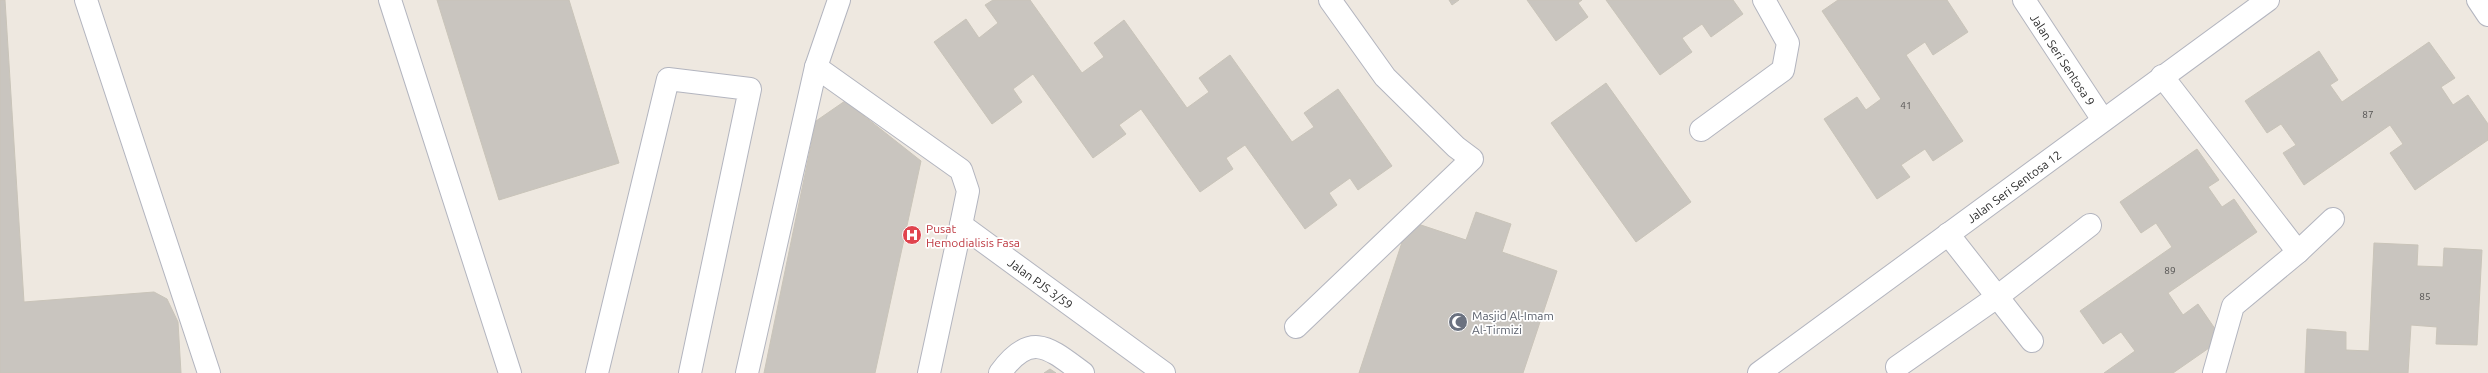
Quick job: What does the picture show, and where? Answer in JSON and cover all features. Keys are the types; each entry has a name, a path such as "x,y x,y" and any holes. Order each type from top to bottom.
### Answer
{"street":[{"path":"86,0 209,373"},
{"path":"390,0 510,373"},
{"path":"747,373 816,67 839,0"},
{"path":"1296,328 1472,159 1456,147 1385,77 1330,0"},
{"path":"1701,130 1783,70 1788,43 1764,0"},
{"name":"Jalan Seri Sentosa 9","path":"2024,0 2102,120"},
{"name":"Jalan Seri Sentosa 12","path":"1759,373 2162,76 2268,0"},
{"path":"2478,0 2488,15"},
{"path":"816,67 961,170 968,191 929,373"},
{"path":"2162,76 2298,252"},
{"path":"597,373 668,79 750,89 690,373"},
{"path":"2214,373 2233,306 2298,252 2333,219"},
{"name":"Jalan PJS 3/59","path":"961,225 1164,373"},
{"path":"1897,367 1997,297 2090,225"},
{"path":"1948,234 2032,341"},
{"path":"1000,373 1011,358 1026,348 1049,348 1084,373"}],"building":[{"path":"0,0 5,0 24,302 154,292 167,299 178,322 181,373 0,373"},
{"path":"437,0 569,0 619,163 499,200"},
{"path":"993,0 1030,0 1082,73 1104,57 1094,43 1124,20 1187,108 1209,92 1199,78 1230,55 1292,142 1314,127 1304,113 1338,89 1392,166 1358,190 1350,178 1329,193 1337,205 1305,229 1245,145 1226,158 1233,169 1200,192 1141,109 1119,125 1126,134 1093,158 1033,74 1013,89 1022,102 992,124 934,42 966,19 979,38 998,23 985,5"},
{"path":"1449,0 1459,0 1452,5"},
{"path":"1527,0 1582,0 1578,3 1588,17 1556,41"},
{"path":"1606,0 1733,0 1743,14 1711,37 1702,24 1682,38 1692,52 1660,75"},
{"path":"1838,0 1947,0 1968,32 1933,55 1925,42 1906,55 1963,141 1933,161 1925,149 1901,165 1910,177 1877,199 1824,119 1857,97 1866,110 1881,99 1822,11"},
{"path":"2429,42 2455,78 2441,87 2453,105 2468,95 2488,124 2488,140 2415,190 2390,153 2403,144 2390,125 2304,185 2283,153 2296,145 2281,124 2267,133 2245,101 2319,51 2338,80 2330,85 2342,102"},
{"path":"1606,83 1691,202 1636,242 1551,123"},
{"path":"845,101 921,161 875,373 764,373 816,121"},
{"path":"2197,149 2219,180 2208,187 2222,207 2234,199 2257,232 2168,293 2183,315 2198,304 2222,339 2173,373 2104,373 2135,351 2121,332 2103,344 2080,311 2172,247 2156,223 2141,233 2120,202"},
{"name":"Masjid Al-Imam Al-Tirmizi","path":"1476,212 1511,224 1502,252 1557,271 1523,373 1359,373 1409,221 1466,240"},
{"path":"2374,243 2418,245 2417,266 2443,267 2444,248 2482,250 2477,345 2436,344 2437,327 2411,325 2408,373 2305,373 2307,329 2346,332 2346,350 2369,351"},
{"path":"1050,369 1056,373 1044,373"}],"place":[{"name":"Pusat Hemodialisis Fasa","path":"912,235"},
{"name":"Masjid Al-Imam Al-Tirmizi","path":"1458,322"}]}
